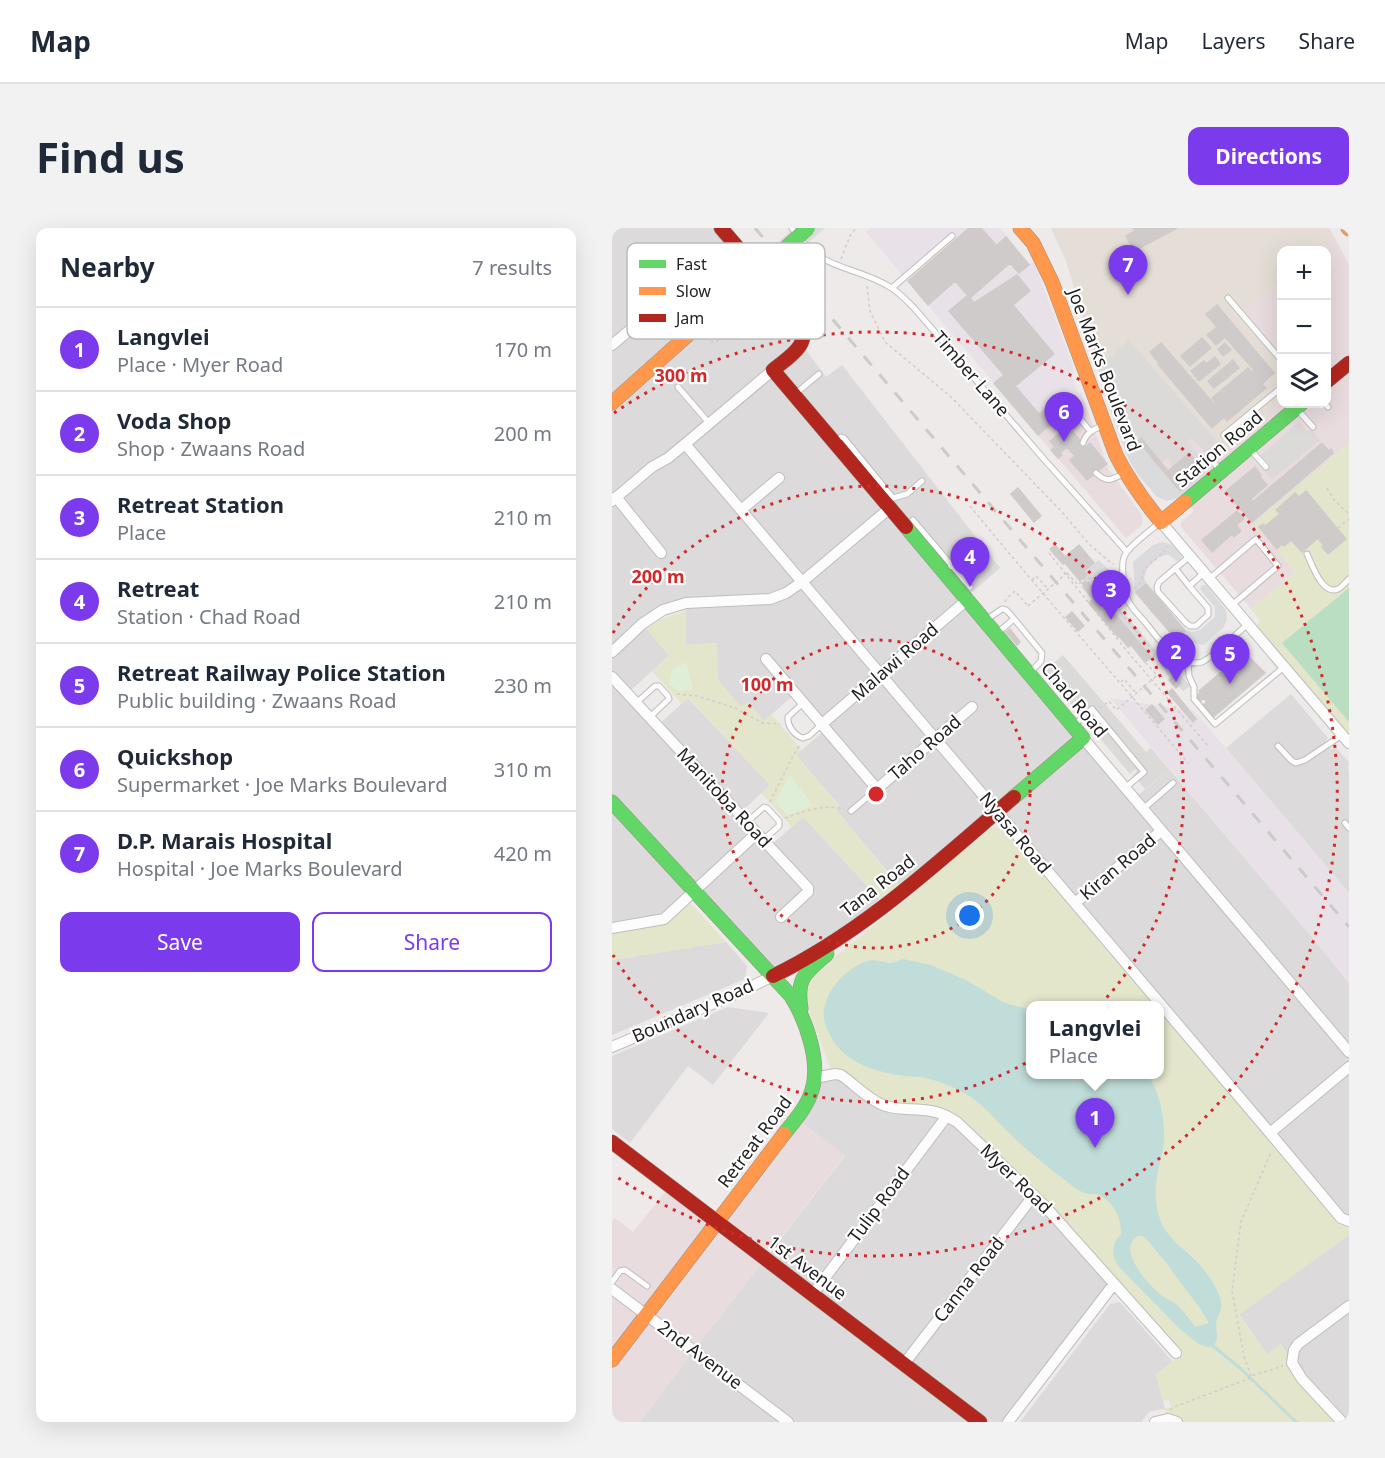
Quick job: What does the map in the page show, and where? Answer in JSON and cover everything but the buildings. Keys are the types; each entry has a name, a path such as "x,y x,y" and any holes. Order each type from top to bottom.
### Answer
{"main road":[{"path":"720,228 733,243"},
{"path":"791,243 808,228"},
{"name":"Joe Marks Boulevard","path":"1020,228 1033,243 1052,282 1125,474 1142,500 1161,522"},
{"path":"612,403 683,339"},
{"path":"773,370 796,350 803,339"},
{"path":"1331,378 1349,363"},
{"name":"Chad Road","path":"773,370 890,508 948,569 968,594 984,621 1083,738"},
{"name":"Station Road","path":"1161,522 1296,408"},
{"name":"Tana Road","path":"773,976 796,965 863,923 904,891 1083,738"},
{"name":"Retreat Road","path":"612,801 791,996 804,1025 814,1057 815,1078 811,1095 802,1111 612,1360"},
{"path":"804,1025 799,996 799,985 802,979 807,971 863,923"},
{"name":"1st Avenue","path":"612,1142 980,1422"}],"street":[{"path":"612,345 627,332"},
{"path":"661,553 614,499 652,467 668,458 773,370"},
{"name":"Nyasa Road","path":"685,444 1158,1001"},
{"path":"741,510 779,478"},
{"path":"612,652 642,624 663,610 686,603 770,599 786,593 890,508"},
{"path":"1161,522 1346,739"},
{"name":"Malawi Road","path":"822,724 880,675 968,594"},
{"path":"766,659 877,789"},
{"name":"Manitoba Road","path":"612,677 809,889 782,917"},
{"name":"Taho Road","path":"877,789 972,707"},
{"name":"Chad Road","path":"1083,738 1349,1052"},
{"name":"Kiran Road","path":"1075,903 1161,831"},
{"path":"612,928 664,919 694,890 760,836"},
{"name":"Boundary Road","path":"612,1047 773,976"},
{"name":"Nyasa Road","path":"1164,1008 1336,1212 1347,1220"},
{"path":"1270,1133 1349,1067"},
{"name":"Myer Road","path":"815,1078 841,1075 883,1105 933,1111 957,1122 1034,1195 1176,1353"},
{"name":"Tulip Road","path":"812,1295 947,1116"},
{"name":"Canna Road","path":"904,1364 1034,1195"},
{"path":"1008,1422 1114,1284"},
{"name":"2nd Avenue","path":"612,1289 788,1422"},
{"path":"1342,1422 1302,1379 1292,1364 1294,1350 1298,1344 1349,1306"},
{"path":"1158,1421 1170,1419 1177,1422"}],"lane":[{"name":"Timber Lane","path":"792,228 803,243"},
{"path":"892,288 952,236"},
{"name":"Timber Lane","path":"825,260 892,288 915,309 1042,458 1127,552"},
{"path":"1228,298 1277,356"},
{"path":"794,395 819,374"},
{"path":"678,387 709,423"},
{"path":"1224,435 1277,390"},
{"path":"1299,408 1313,427"},
{"path":"1058,427 1073,415 1081,420 1090,431"},
{"path":"1083,443 1090,431 1105,426"},
{"path":"834,442 841,437 844,438 893,498 907,494 922,481"},
{"path":"1249,448 1266,467"},
{"path":"1208,456 1221,471"},
{"path":"1096,473 1109,480 1125,474"},
{"path":"913,520 948,569 963,557"},
{"path":"1161,522 1123,558 1126,596 1130,605 1171,653 1193,663 1204,661 1248,624"},
{"path":"1189,586 1207,576 1256,540 1278,566 1232,605"},
{"path":"1307,554 1319,580 1326,588 1338,589 1349,579"},
{"path":"1175,568 1209,612 1206,618 1193,627 1186,623 1158,592 1157,587 1159,582 1175,568 1190,556"},
{"path":"984,621 1004,609 1014,619 1042,653 1041,661 1029,674"},
{"path":"995,634 1014,619"},
{"path":"1188,662 1188,676 1194,687 1194,699 1215,724 1284,667"},
{"path":"636,703 656,685 668,696 668,700 649,718"},
{"path":"803,703 789,715 787,723 801,738 809,736 822,724"},
{"path":"1073,726 1092,709 1144,772 1125,788"},
{"path":"1278,746 1296,763 1346,739"},
{"path":"1143,809 1173,783"},
{"path":"851,811 877,789"},
{"path":"747,822 762,808 766,808 779,821 778,826 760,836"},
{"path":"612,1282 620,1271 625,1270 647,1286"}],"path":[{"path":"838,266 850,236 856,228"},
{"path":"866,276 870,311 885,342 950,396 1062,512 1089,544 1110,562 1123,567"},
{"path":"788,339 792,345"},
{"path":"1327,488 1334,500 1349,514"},
{"path":"970,507 1188,763"},
{"path":"1338,528 1349,519"},
{"path":"1153,613 1135,588 1141,582 1147,567 1167,549 1166,541"},
{"path":"1049,553 1127,651 1209,747"},
{"path":"1004,609 1006,600 1015,591 1029,606 1068,573 1077,585 1086,578 1090,578 1107,597 1154,652 1154,656 1146,663 1157,675 1116,710 1109,701 1095,713"},
{"path":"1031,580 1036,576 1048,589"},
{"path":"1107,597 1115,590"},
{"path":"1120,682 1124,679 1136,693"},
{"path":"668,696 678,694 697,696 740,710 763,723 787,723"},
{"path":"766,808 800,745 801,738"},
{"path":"779,821 802,812 822,808 835,807 851,811"},
{"path":"1251,1376 1244,1356 1232,1291 1241,1222 1273,1146 1270,1133"},
{"path":"1158,1421 1174,1407 1251,1376 1292,1364"}],"shaded area":[{"path":"612,228 721,228 733,243 627,243 627,339 805,339 808,353 826,377 842,365 1000,568 971,593 1135,798 1169,769 1311,936 1349,983 1349,1224 1164,1007 1164,1001 1159,1001 997,811 904,891 836,810 839,805 796,755 826,729 795,694 764,721 748,702 741,707 717,679 716,643 686,645 686,604 642,624 669,655 628,693 657,726 688,698 770,785 739,814 770,846 803,817 886,906 773,976 695,890 666,917 612,928"},
{"path":"870,228 999,228 1029,264 1034,262 1074,369 1072,376 1077,390 1082,393 1083,398 1038,435 866,232"},
{"path":"1051,228 1329,228 1334,236 1321,246 1277,246 1277,283 1244,311 1277,352 1277,406 1225,451 1129,340 1098,368 1066,261"},
{"path":"1334,236 1349,265 1349,443 1255,523 1295,572 1251,609 1181,527 1181,522 1194,511 1114,413 1098,368 1129,340 1225,451 1277,406 1277,408 1331,408 1331,246 1321,246"},
{"path":"1277,283 1277,352 1244,311"},
{"path":"1129,340 1221,446 1208,456 1192,438 1186,443 1191,450 1173,466 1167,458 1160,464 1110,403 1098,368"},
{"path":"1083,398 1109,470 1142,515 1142,525 1126,538 1038,435"},
{"path":"1108,398 1114,413 1179,491 1204,471 1185,443 1189,443 1205,463 1204,475 1178,498 1167,501 1157,497 1129,460 1106,399"},
{"path":"1299,422 1307,432 1311,429 1320,440 1272,480 1263,469 1269,464 1261,455"},
{"path":"1163,542 1172,545 1181,555 1181,559 1177,561 1169,555 1159,557 1147,568 1144,578 1186,630 1192,632 1200,630 1215,617 1215,607 1200,589 1202,585 1206,585 1226,610 1227,619 1224,627 1204,645 1175,639 1135,593 1133,562 1153,545"},
{"path":"1099,560 1111,572 1120,608 1173,671 1190,686 1183,691 1178,686 1181,683 1175,676 1171,679 1155,657 1152,659 1089,583 1087,584 1083,579 1087,575 1084,571"},
{"path":"1063,655 1146,752 1151,748 1169,769 1145,789 1133,775 1136,769 1130,774 1088,724 1093,719 1082,706 1076,710 1043,672"},
{"path":"1291,694 1328,738 1326,740 1331,750 1335,747 1349,762 1349,893 1226,748"},
{"path":"1110,698 1194,711 1349,893 1349,983 1311,936"},
{"path":"726,942 747,966 745,979 612,1035 612,960"},
{"path":"728,1007 769,1013 713,1085 688,1066 630,1143 612,1129 612,1056"},
{"path":"835,1074 874,1100 957,1122 1114,1284 1008,1422 640,1422 845,1156 796,1118 815,1078"},
{"path":"796,1118 845,1155 640,1422 612,1422 612,1221 615,1218 633,1232 670,1186 717,1222"},
{"path":"1349,1235 1349,1422 1342,1422 1292,1363 1267,1354 1239,1314"},
{"path":"1120,1302 1173,1362 1156,1374 1165,1409 1150,1411 1141,1422 1020,1422 1110,1304"}],"green space":[{"path":"1349,443 1349,736 1256,626 1260,621 1251,609 1295,572 1254,523"},
{"path":"1349,588 1349,722 1282,643"},
{"path":"686,610 686,645 717,643 718,679 741,707 748,702 764,721 771,714 802,750 796,755 839,806 836,810 898,885 880,899 803,817 792,827 761,793 770,785 689,698 682,704 652,671 669,655 646,629 660,620"},
{"path":"686,662 693,689 680,691 669,684 672,670"},
{"path":"790,775 813,806 787,815 776,801"},
{"path":"996,827 1003,831 1005,829 1152,1001 1026,1001 1026,1079 1164,1079 1164,1016 1340,1224 1349,1228 1349,1235 1239,1315 1267,1354 1281,1344 1287,1353 1287,1363 1292,1375 1336,1422 1185,1422 1175,1415 1165,1413 1165,1409 1171,1407 1169,1400 1163,1401 1156,1374 1183,1354 1033,1185 951,1111 883,1100 851,1076 837,1069 831,1069 808,1007 806,991 810,980 814,974 988,829"},
{"path":"691,904 726,942 612,960 612,934 663,924 686,905"}],"water":[{"path":"903,959 931,965 966,980 1003,1002 1026,1009 1026,1079 1150,1079 1159,1098 1164,1124 1156,1189 1159,1215 1169,1235 1196,1260 1213,1283 1219,1296 1221,1308 1216,1324 1217,1338 1213,1346 1208,1347 1195,1342 1119,1267 1113,1250 1121,1234 1120,1222 1108,1201 1098,1195 1086,1194 1075,1188 1026,1149 971,1097 931,1079 901,1076 867,1067 848,1056 833,1041 825,1022 824,1008 835,985 851,969 864,962 874,960 895,962","holes":["1138,1236 1143,1236 1200,1308 1209,1323 1195,1327 1177,1305 1161,1295 1136,1267 1130,1249 1132,1242"]}],"pier":[{"path":"794,228 825,228 808,243 777,243"}],"waterway":[{"path":"1213,1346 1240,1368 1296,1422"}],"railway":[{"path":"755,228 768,243"},
{"path":"825,310 1349,927"}],"traffic: fast":[{"path":"791,243 808,228"},
{"path":"1185,502 1296,408"},
{"path":"906,527 1083,738 1014,797"},
{"path":"612,802 791,996 797,1006 807,1029 813,1054 814,1079 807,1102 784,1134"},
{"path":"801,1009 801,983 813,966 827,954"}],"traffic: slow":[{"path":"1020,228 1033,243 1052,282 1116,455 1126,473 1161,522 1185,502"},
{"path":"612,403 683,339"},
{"path":"612,1360 784,1134"}],"traffic: jam":[{"path":"721,228 734,243"},
{"path":"802,339 792,355 773,370 906,527"},
{"path":"1331,378 1349,363"},
{"path":"773,976 838,939 869,917 928,871 1014,797"},
{"path":"612,1142 980,1422"}],"place":[{"name":"D.P. Marais Hospital","path":"1128,295"},
{"name":"Quickshop","path":"1064,442"},
{"name":"Retreat","path":"970,587"},
{"name":"Retreat Station","path":"1111,620"},
{"name":"Voda Shop","path":"1176,682"},
{"name":"Retreat Railway Police Station","path":"1230,684"},
{"name":"Langvlei","path":"1095,1148"}]}
